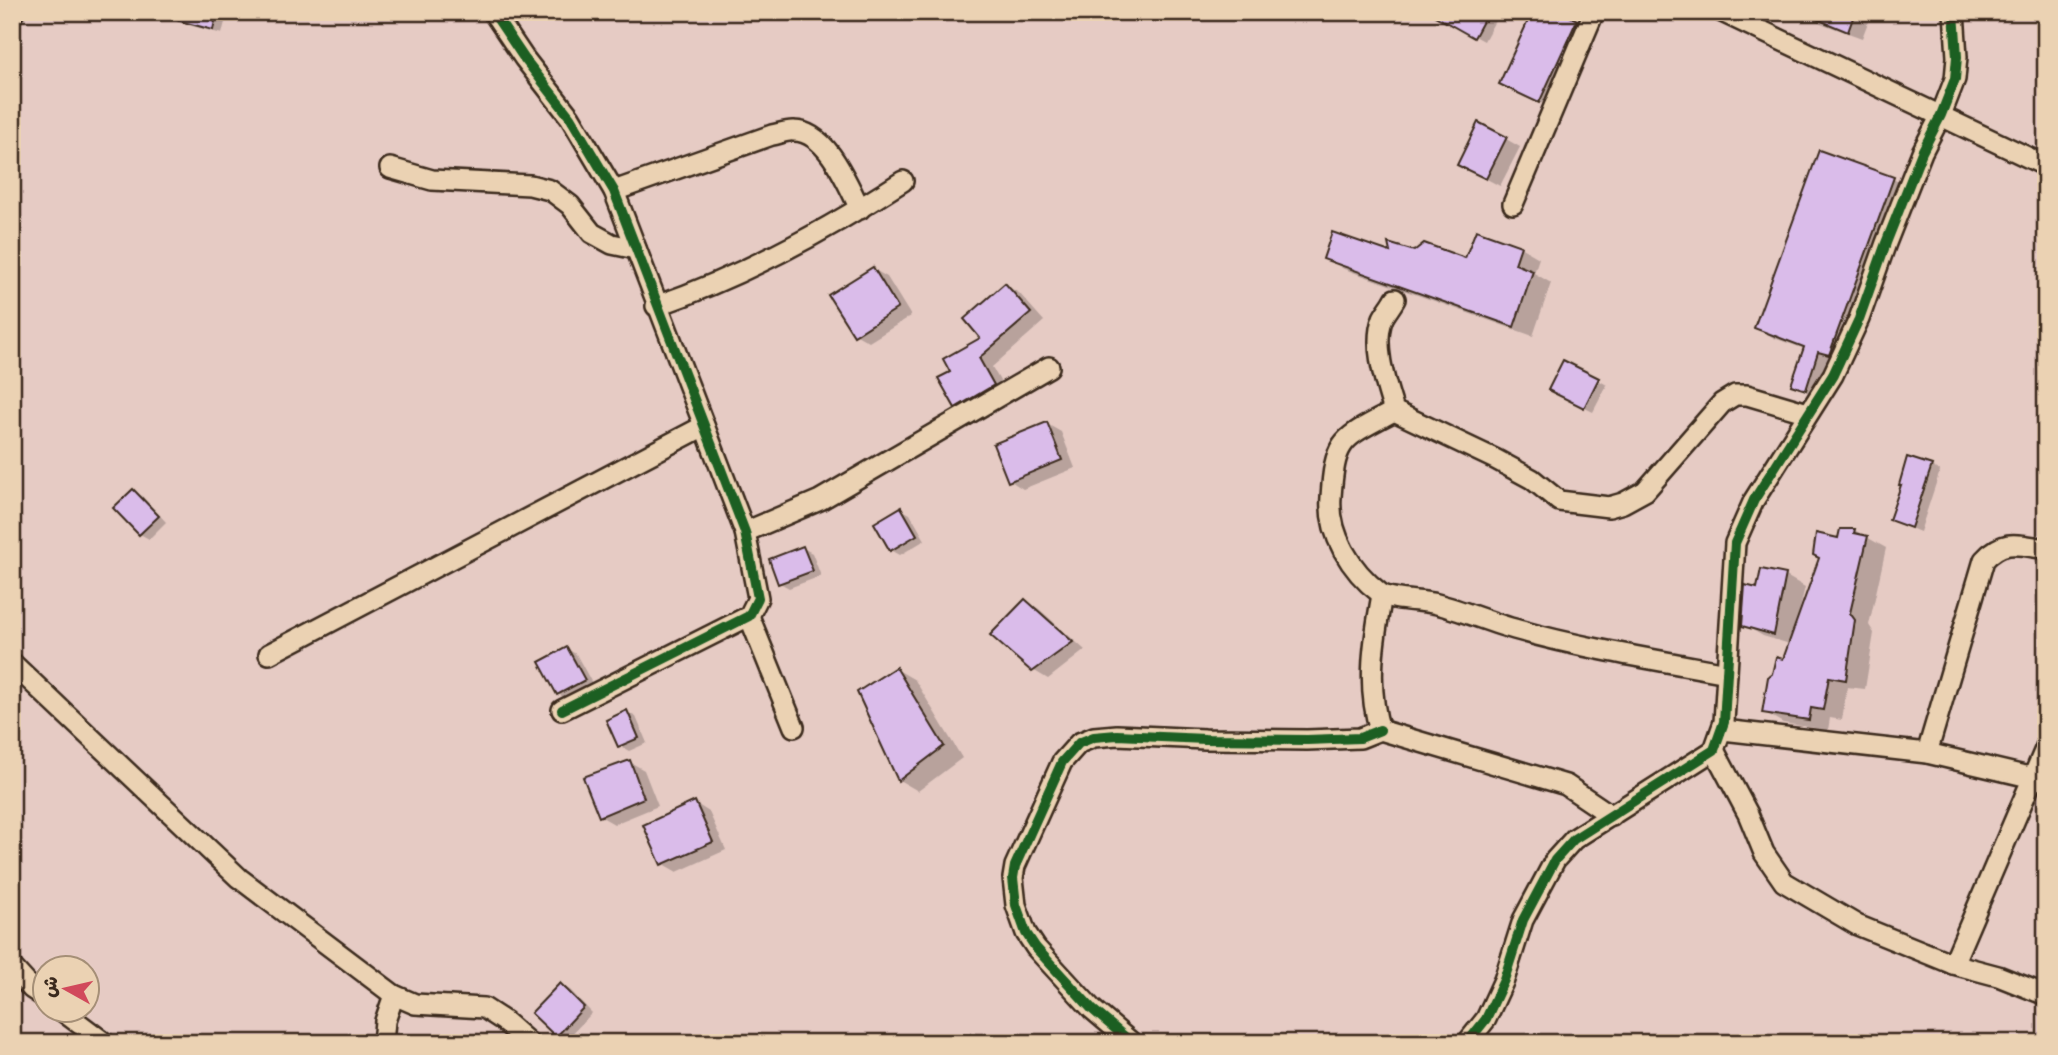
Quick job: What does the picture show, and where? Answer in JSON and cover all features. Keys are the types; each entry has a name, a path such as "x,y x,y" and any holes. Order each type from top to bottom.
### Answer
{"street":[{"path":"493,12 524,58 570,117 614,191 745,532 758,598 749,616 562,710"},
{"path":"1513,204 1594,12"},
{"path":"1722,12 2046,166"},
{"path":"1467,1043 1486,1019 1504,980 1523,920 1555,860 1574,839 1714,750 1723,730 1735,544 1754,500 1833,375 1860,319 1886,243 1955,79 1957,57 1954,12"},
{"path":"614,191 772,135 796,130 811,136 828,150 860,209"},
{"path":"390,168 432,180 530,185 550,190 569,205 592,233 612,244 636,249"},
{"path":"656,306 707,289 860,209 903,181"},
{"path":"1395,299 1382,319 1381,338 1381,364 1394,411 1495,459 1532,479 1559,500 1609,507 1645,491 1722,403 1735,395 1747,395 1808,413"},
{"path":"745,532 820,500 1049,367"},
{"path":"1394,411 1345,439 1338,451 1332,475 1330,503 1333,526 1341,547 1357,571 1382,595 1436,604 1517,630 1581,646 1727,673"},
{"path":"269,654 704,426"},
{"path":"1927,753 1984,560 1995,548 2011,544 2046,549"},
{"path":"1380,730 1373,701 1373,643 1382,595"},
{"path":"749,616 794,727"},
{"path":"12,663 239,878 394,995 415,1004 484,1008 529,1043"},
{"path":"1132,1043 1092,1009 1036,948 1026,933 1016,905 1013,878 1015,866 1062,762 1079,743 1094,737 1117,735 1245,740 1360,738 1380,730 1566,785 1612,816"},
{"path":"1723,730 1927,753 2039,780"},
{"path":"1953,964 2039,780 2046,747"},
{"path":"1714,750 1748,814 1764,853 1784,882 1857,925 1953,964 1998,976 2046,995"},
{"path":"12,967 32,989"},
{"path":"383,1043 385,1021 394,995"},
{"path":"80,1024 105,1043"}],"building":[{"path":"166,12 217,12 213,30 165,17"},
{"path":"1428,12 1488,12 1474,38"},
{"path":"1532,12 1562,12 1577,20 1539,103 1499,84"},
{"path":"1800,12 1855,12 1848,32"},
{"path":"1478,122 1507,137 1486,179 1457,165"},
{"path":"1819,150 1894,177 1829,355 1818,352 1806,390 1791,385 1804,347 1754,328"},
{"path":"1476,230 1521,246 1515,264 1533,271 1514,327 1323,259 1332,232 1390,252 1388,243 1414,251 1424,243 1465,258"},
{"path":"873,267 898,308 854,336 828,295"},
{"path":"1005,283 1031,313 979,358 994,385 955,408 938,378 950,372 943,359 980,338 964,319"},
{"path":"1563,360 1599,378 1584,408 1548,390"},
{"path":"1047,422 1062,460 1008,482 993,444"},
{"path":"1907,457 1932,465 1911,528 1889,520"},
{"path":"133,489 159,516 139,535 113,508"},
{"path":"901,507 917,535 890,551 874,523"},
{"path":"1840,529 1855,529 1854,533 1868,536 1850,613 1855,620 1846,680 1829,677 1823,710 1811,708 1809,720 1762,713 1768,677 1772,674 1776,657 1783,659 1819,558 1813,555 1816,533 1838,538"},
{"path":"803,546 813,571 778,584 769,559"},
{"path":"1761,569 1786,574 1774,635 1742,626 1745,585 1757,588"},
{"path":"1025,599 1073,642 1032,672 990,635"},
{"path":"567,647 585,680 557,695 539,662"},
{"path":"896,667 944,746 898,781 857,692"},
{"path":"627,710 639,738 618,747 606,720"},
{"path":"630,760 644,798 599,817 583,777"},
{"path":"695,801 713,842 661,865 643,825"},
{"path":"560,983 584,1007 556,1037 531,1013"}],"cycle path":[{"path":"493,12 524,58 570,117 614,191 745,532 758,598 749,616 562,710"},
{"path":"1467,1043 1486,1019 1504,980 1523,920 1555,860 1574,839 1714,750 1724,722 1735,543 1754,500 1833,375 1859,319 1922,152 1955,79 1957,57 1954,12"},
{"path":"1132,1043 1092,1009 1036,948 1026,933 1016,905 1013,878 1015,866 1062,762 1079,743 1094,737 1117,735 1307,740 1360,738 1380,730"}]}
